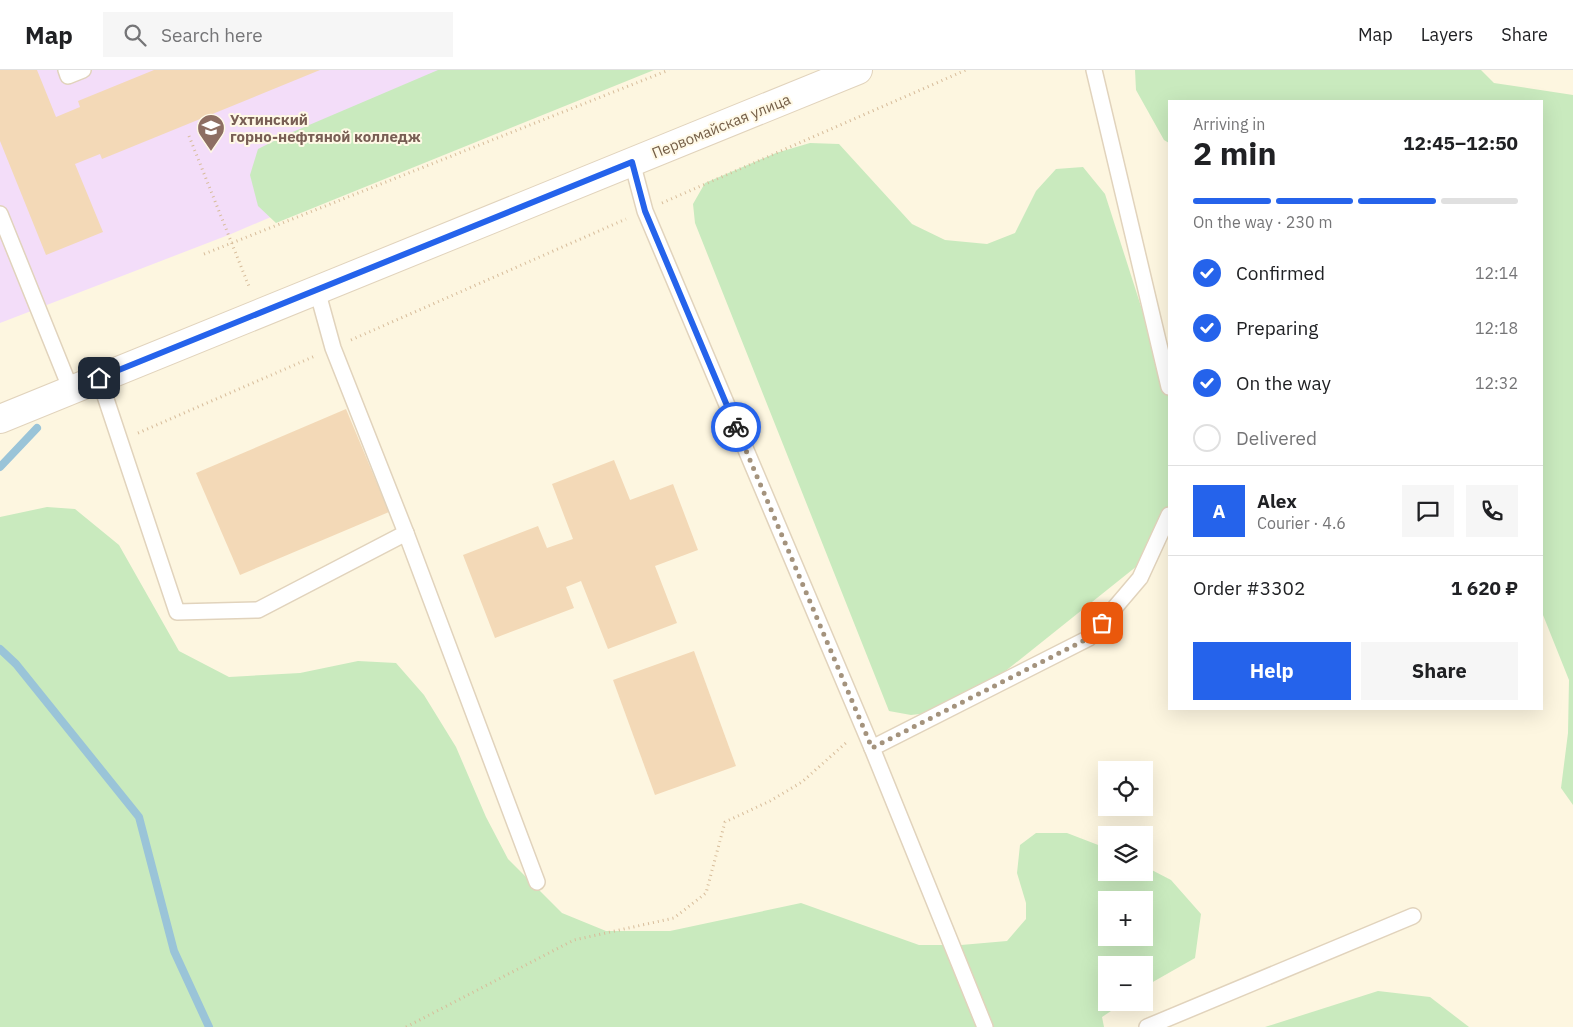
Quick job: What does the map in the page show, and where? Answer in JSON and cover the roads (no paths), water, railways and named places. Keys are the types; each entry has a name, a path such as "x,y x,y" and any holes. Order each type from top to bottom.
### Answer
{"street":[{"name":"Первомайская улица","path":"0,419 858,70"}],"lane":[{"path":"66,70 68,76 83,70"},
{"path":"1094,70 1168,383"},
{"path":"632,162 645,211 864,727 985,1027"},
{"path":"0,214 71,390"},
{"path":"317,290 333,348 406,533 537,882"},
{"path":"99,378 177,612 258,610 406,533"},
{"path":"872,748 1089,638 1140,578 1168,517"},
{"path":"1146,1027 1413,916"}],"waterway":[{"path":"0,467 37,428"},
{"path":"0,649 16,664 139,817 174,951 209,1027"}],"place":[{"name":"Ухтинский горно-нефтяной колледж","path":"211,152"}]}
